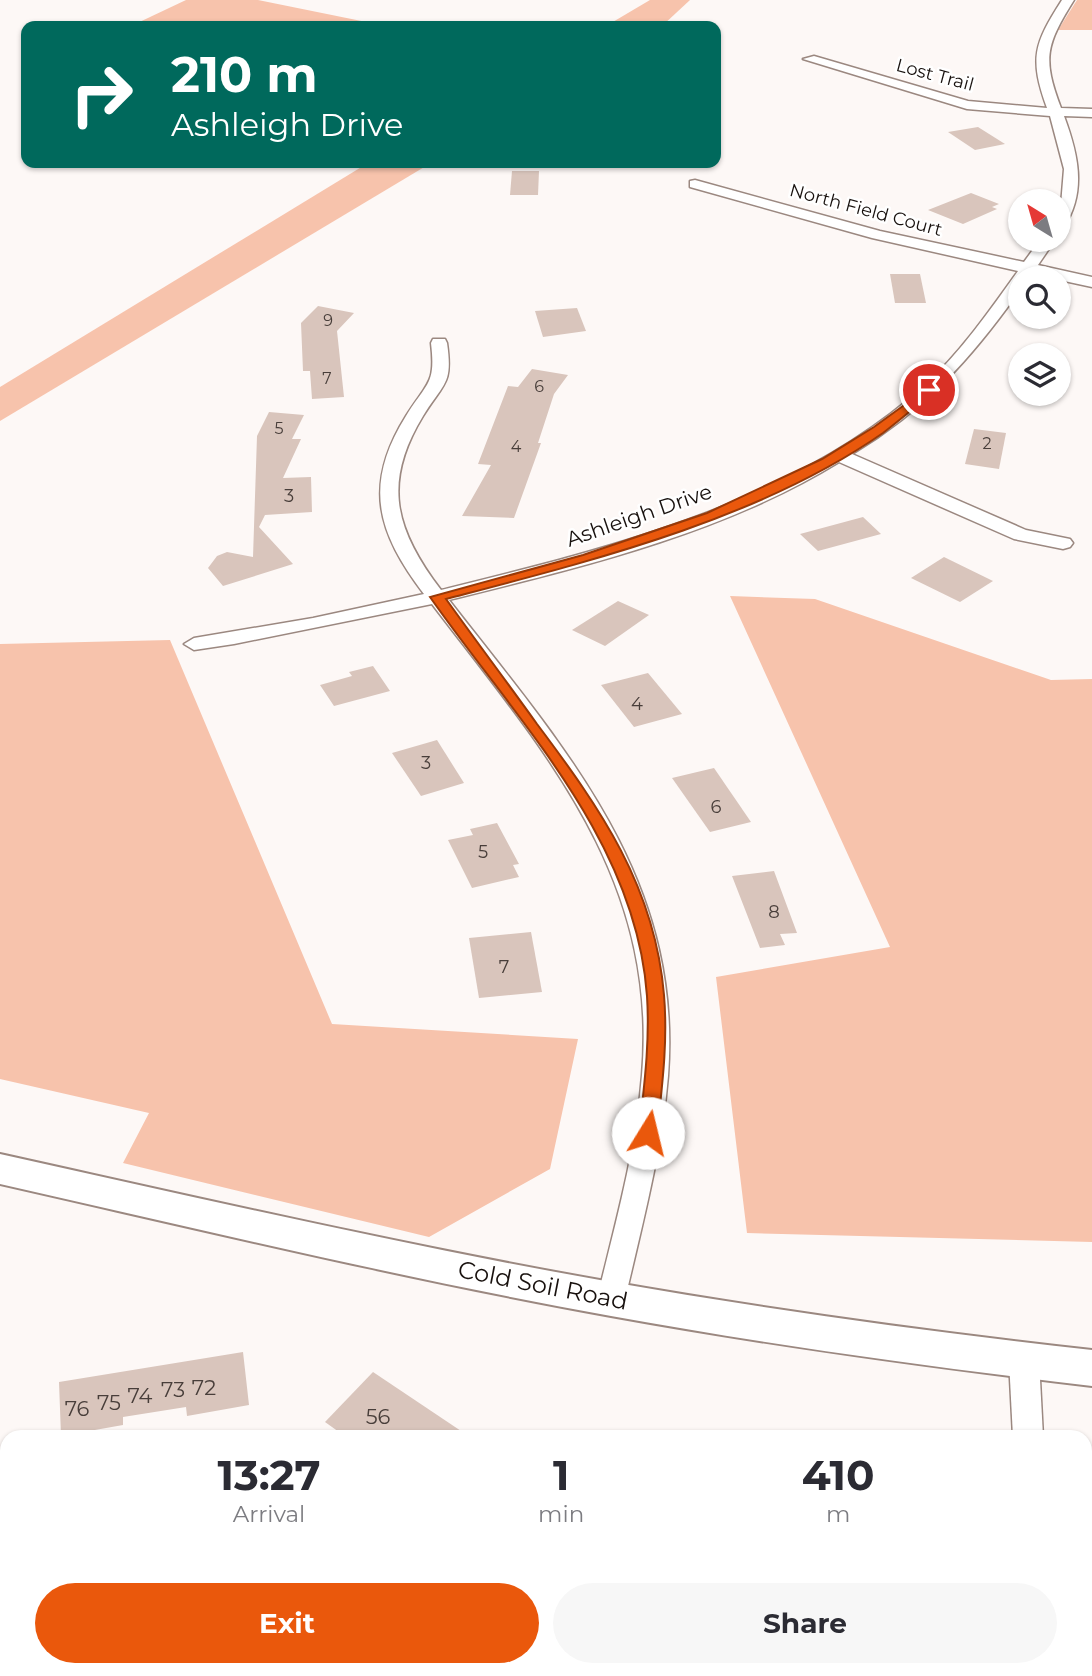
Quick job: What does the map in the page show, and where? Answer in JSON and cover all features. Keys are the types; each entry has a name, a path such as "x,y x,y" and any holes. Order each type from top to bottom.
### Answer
{"street":[{"path":"1068,0 1046,37 1041,59 1054,112 1073,168 1071,196"},
{"name":"Lost Trail","path":"809,59 968,105 1092,113"},
{"name":"North Field Court","path":"695,184 1008,271"},
{"path":"1071,280 1092,282"},
{"name":"Ashleigh Drive","path":"194,644 324,623 437,597 652,538 778,487 838,455 887,424 944,377 969,350 1008,296"},
{"path":"439,344 443,373 403,438 393,460 388,483 389,507 394,528 404,549 437,597 587,802 612,845 632,891 647,941 655,993 658,1050 652,1109 611,1299"},
{"path":"838,455 1021,535 1063,543"},
{"name":"Cold Soil Road","path":"0,1169 392,1256 611,1299 771,1325 1092,1368"},
{"path":"1024,1360 1028,1430"}],"shaded area":[{"path":"186,0 258,0 361,21 142,21"},
{"path":"650,0 690,0 667,21 614,21"},
{"path":"1077,0 1092,0 1092,30 1058,30"},
{"path":"360,168 423,168 0,421 0,387"},
{"path":"730,596 815,599 1051,680 1092,679 1092,1242 747,1233 716,977 890,947"},
{"path":"170,640 332,1024 578,1039 550,1169 429,1237 123,1163 149,1113 0,1079 0,644"}],"building":[{"path":"978,127 1005,144 975,150 948,132"},
{"path":"512,171 539,171 538,195 510,195"},
{"path":"971,193 999,204 992,207 997,209 963,224 928,210"},
{"path":"890,274 920,274 926,303 895,303"},
{"path":"318,306 354,313 337,331 344,397 312,399 310,371 303,371 301,323"},
{"path":"577,308 586,331 543,337 535,311"},
{"path":"532,369 568,375 554,394 538,443 541,443 514,518 462,516 491,465 478,464 508,386 518,387"},
{"path":"269,412 304,415 292,439 301,439 283,478 311,477 312,512 265,515 259,527 293,564 223,586 208,568 217,556 227,552 253,557 257,436"},
{"path":"974,429 1006,433 999,469 965,464"},
{"path":"863,517 881,534 818,551 800,534"},
{"path":"944,557 993,581 960,602 911,578"},
{"path":"618,601 649,615 605,646 572,630"},
{"path":"373,666 390,691 334,706 320,685 352,676 349,672"},
{"path":"648,673 682,714 634,727 601,685"},
{"path":"437,740 464,783 421,796 392,753"},
{"path":"714,768 751,822 710,832 672,778"},
{"path":"497,823 519,864 513,865 519,877 472,888 448,840 473,835 470,829"},
{"path":"774,871 797,933 780,934 785,945 760,948 732,876"},
{"path":"531,932 542,992 479,998 469,938"},
{"path":"243,1352 249,1405 187,1416 186,1407 123,1417 123,1425 95,1430 61,1430 59,1382"},
{"path":"373,1372 460,1430 336,1430 325,1422"}],"route":[{"path":"648,1133 658,1050 655,993 647,941 632,891 612,845 587,802 437,597 588,558 711,516 778,487 826,462 878,430 929,390"}]}
